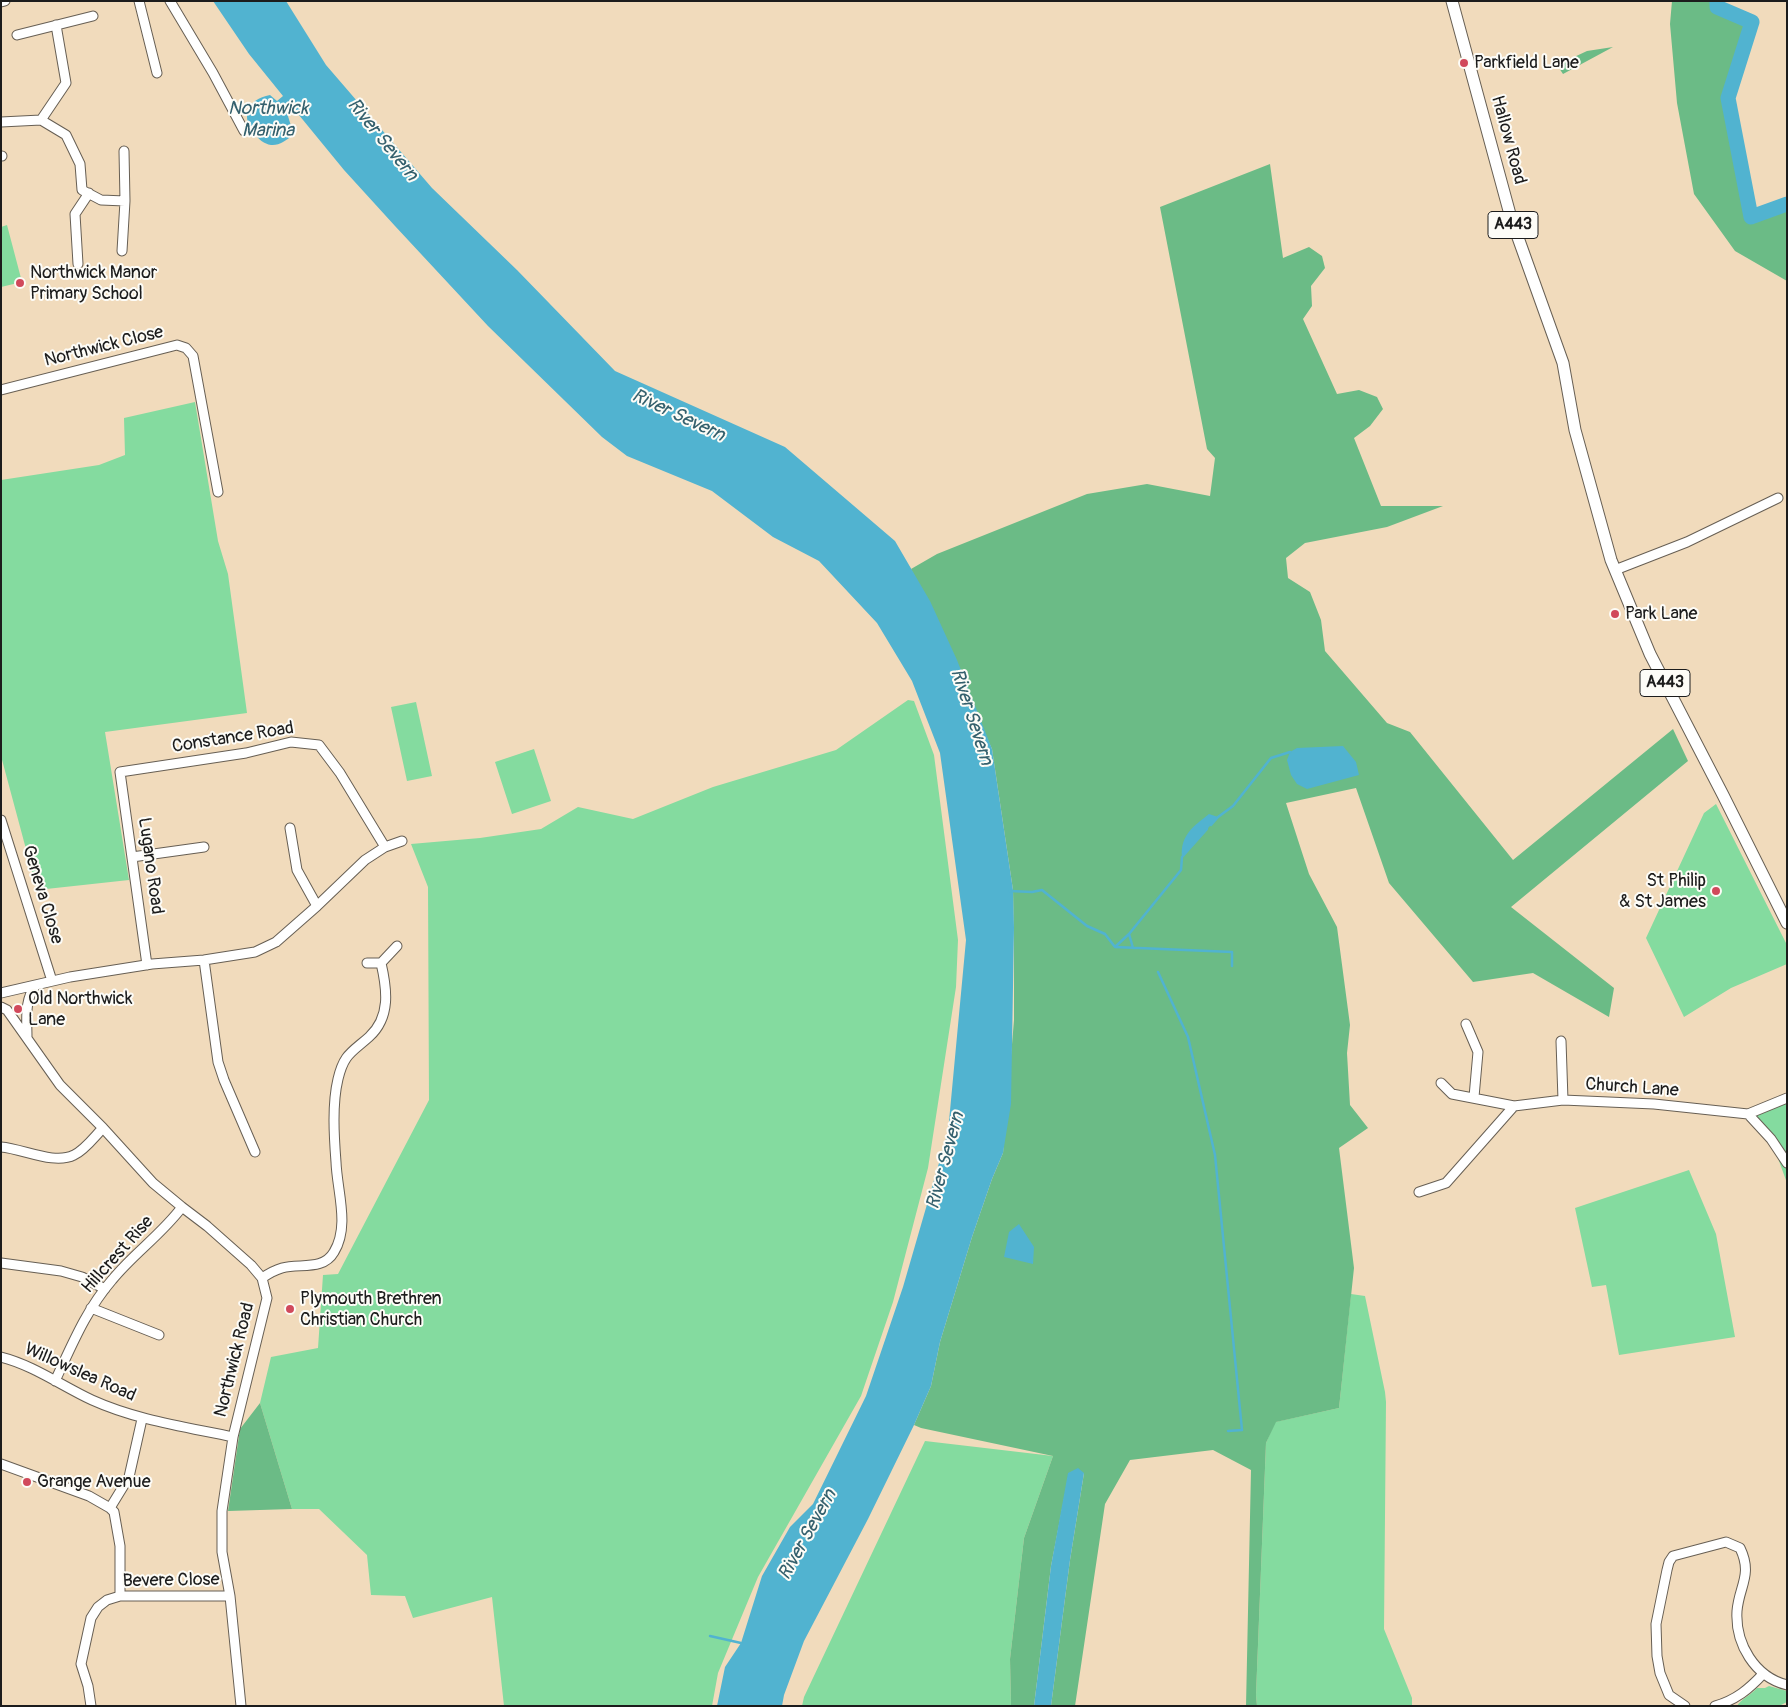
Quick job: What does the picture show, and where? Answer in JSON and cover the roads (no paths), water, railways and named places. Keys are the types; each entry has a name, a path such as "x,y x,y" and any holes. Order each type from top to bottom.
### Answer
{"main road":[{"name":"Hallow Road","path":"1452,1 1511,218 1563,364 1575,430 1615,570"},
{"name":"A443","path":"1615,570 1650,654 1787,923"}],"street":[{"path":"1,2 5,1"},
{"path":"139,1 157,74"},
{"path":"170,1 213,73 244,131"},
{"path":"17,35 93,16"},
{"path":"42,120 66,82 56,25"},
{"path":"1,122 10,120 42,120 66,135 80,164 82,190 101,200 125,201"},
{"path":"122,251 125,201 124,152"},
{"path":"78,264 75,214 89,194"},
{"name":"Northwick Close","path":"1,390 177,345 186,348 193,356 218,492"},
{"path":"1615,570 1687,542 1778,498"},
{"name":"Constance Road","path":"120,772 246,753 291,742 319,745 340,773 385,847"},
{"name":"Lugano Road","path":"120,772 147,965"},
{"name":"Geneva Close","path":"1,820 52,981"},
{"path":"290,828 297,870 317,906"},
{"path":"1,992 52,981 147,965 204,960 255,952 275,943 365,860 385,847 402,840"},
{"path":"132,857 204,847"},
{"path":"367,963 381,963 397,946"},
{"path":"204,960 218,1062 255,1152"},
{"path":"1,1007 7,1010 60,1085 154,1183 182,1208 207,1226 262,1278 282,1268 297,1265 311,1266 325,1262 333,1254 338,1244 341,1230 341,1214 334,1121 338,1080 344,1060 350,1052 368,1038 379,1026 383,1017 386,985 381,963"},
{"path":"27,1038 29,994 36,985"},
{"path":"1466,1024 1478,1052 1474,1097"},
{"path":"1561,1041 1563,1100"},
{"name":"Church Lane","path":"1441,1083 1452,1094 1514,1106 1563,1100 1654,1104 1748,1114 1787,1098"},
{"path":"1419,1192 1446,1183 1514,1106"},
{"path":"1748,1114 1771,1139 1787,1163"},
{"path":"1,1147 15,1148 63,1159 76,1154 103,1128"},
{"name":"Hillcrest Rise","path":"56,1381 81,1325 105,1288 182,1208"},
{"path":"1,1263 61,1271 82,1277 105,1288"},
{"name":"Northwick Road","path":"241,1706 230,1596 222,1552 222,1511 233,1437 266,1305 266,1290 262,1278"},
{"path":"91,1308 160,1335"},
{"name":"Willowslea Road","path":"1,1356 92,1400 142,1418 233,1437"},
{"path":"110,1508 129,1477 142,1418"},
{"path":"1,1464 89,1496 114,1512 120,1546 120,1596"},
{"path":"1685,1706 1669,1695 1660,1673 1657,1656 1656,1624 1665,1586 1666,1570 1673,1556 1726,1542 1740,1548 1744,1556 1746,1568 1745,1581 1737,1610 1741,1641 1747,1655 1763,1674 1777,1683 1787,1685"},
{"name":"Bevere Close","path":"91,1706 88,1686 81,1664 91,1618 98,1607 107,1600 120,1596 230,1596"},
{"path":"1715,1706 1736,1698 1763,1674"}],"water":[{"path":"213,1 286,1 326,65 432,188 517,270 615,371 785,447 895,541 930,601 957,660 992,749 1013,890 1011,1104 1003,1153 972,1237 940,1342 931,1386 868,1519 804,1641 784,1695 782,1706 717,1706 725,1667 741,1643 762,1576 790,1527 813,1504 866,1396 903,1287 948,1132 966,940 940,753 912,681 877,623 819,561 773,537 712,491 627,456 602,437 488,326 344,170 294,109 287,113 292,136 280,144 271,145 260,140 255,135 250,128 247,115 251,105 262,97 270,95 277,101 283,96 249,54"},
{"path":"1343,746 1356,762 1359,775 1307,789 1297,784 1291,775 1287,760 1290,752 1297,748"},
{"path":"1209,814 1218,817 1182,857 1183,843 1189,832"},
{"path":"1019,1224 1034,1247 1033,1264 1004,1257 1009,1232"},
{"path":"1078,1468 1084,1473 1070,1560 1051,1706 1034,1706 1051,1566 1068,1473"}],"waterway":[{"path":"1717,1 1717,7 1752,22 1728,98 1751,217 1787,204"},
{"path":"1211,825 1233,806 1271,758 1290,752"},
{"path":"1133,948 1129,934 1181,870 1182,857 1207,829"},
{"path":"1010,891 1032,892 1042,890 1087,926 1105,934 1115,947 1232,952 1232,966"},
{"path":"1116,946 1129,934"},
{"path":"1158,972 1188,1037 1215,1155 1242,1430 1228,1431"},
{"path":"710,1636 741,1643"}],"place":[{"name":"Parkfield Lane","path":"1464,63"},
{"name":"Northwick Manor Primary School","path":"20,283"},
{"name":"Park Lane","path":"1615,614"},
{"name":"St Philip & St James","path":"1716,891"},
{"name":"Old Northwick Lane","path":"18,1009"},
{"name":"Plymouth Brethren Christian Church","path":"290,1309"},
{"name":"Grange Avenue","path":"27,1482"}],"water label":[{"name":"Northwick Marina","path":"268,120"},
{"name":"River Severn","path":"382,140"},
{"name":"River Severn","path":"678,416"},
{"name":"River Severn","path":"971,717"},
{"name":"River Severn","path":"946,1161"},
{"name":"River Severn","path":"808,1535"}]}
